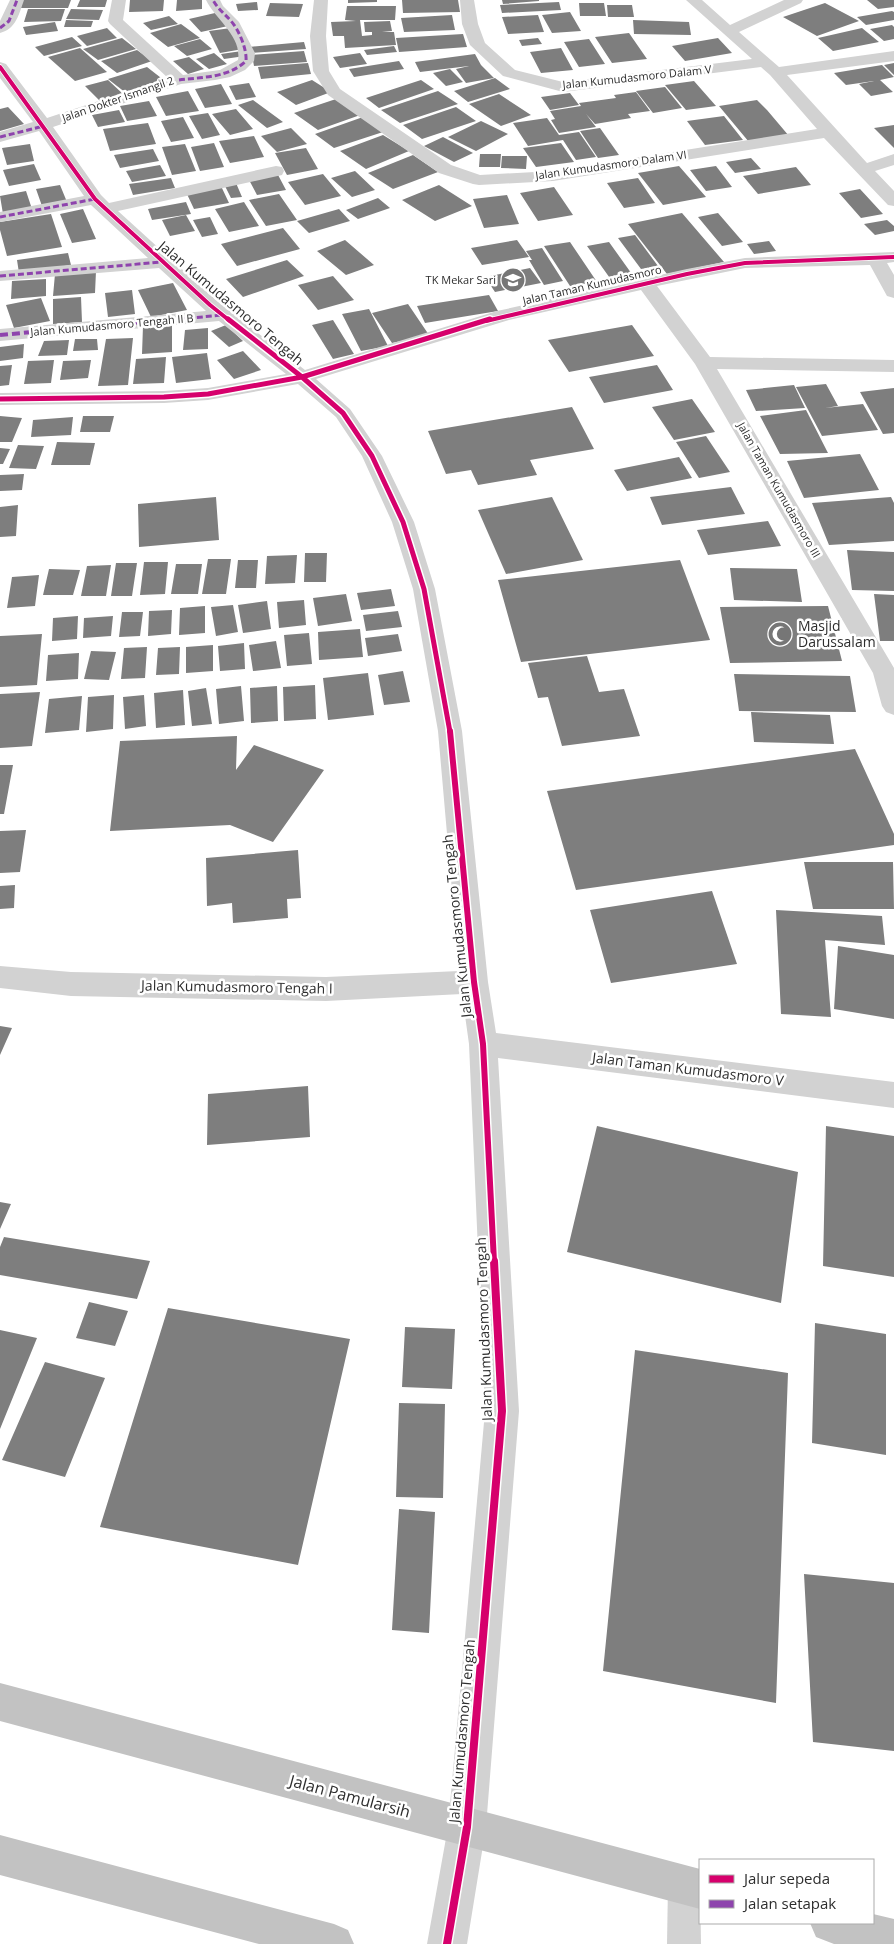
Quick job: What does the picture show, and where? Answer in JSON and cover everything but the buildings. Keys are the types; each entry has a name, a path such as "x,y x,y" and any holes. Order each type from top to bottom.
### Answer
{"highway":[{"name":"Jalan Pamularsih","path":"0,1702 692,1887"},
{"path":"0,1855 334,1944"},
{"path":"834,1924 894,1940"}],"street":[{"path":"0,28 8,21 16,0"},
{"name":"Jalan Dokter Ismangil 2","path":"0,136 44,126 109,102 179,80 115,21 119,0"},
{"path":"179,80 213,76 235,70 246,60 247,53 232,22 217,8 214,0"},
{"name":"Jalan Kumudasmoro Dalam VI","path":"321,0 318,36 321,71 334,92 445,169 479,180 553,176 828,132"},
{"name":"Jalan Kumudasmoro Dalam V","path":"467,0 470,24 478,45 510,73 563,87 894,56"},
{"path":"693,0 771,67 828,132 894,201"},
{"path":"729,31 796,0"},
{"name":"Jalan Kumudasmoro Tengah","path":"0,67 100,204 162,262 223,315 302,377 343,413 372,456 403,522 424,589 450,731 474,982 483,1044 502,1410 467,1827 447,1944"},
{"path":"865,169 894,159"},
{"path":"0,217 100,204 276,170"},
{"path":"885,258 894,292"},
{"name":"Jalan Taman Kumudasmoro","path":"0,399 164,397 208,394 302,377 504,315 687,274 745,263 885,258"},
{"path":"0,276 162,262"},
{"name":"Jalan Taman Kumudasmoro III","path":"646,284 704,363 885,674 894,706"},
{"name":"Jalan Kumudasmoro Tengah II B","path":"0,335 223,315"},
{"path":"704,363 894,366"},
{"name":"Jalan Kumudasmoro Tengah I","path":"0,976 71,984 326,989 474,982"},
{"name":"Jalan Taman Kumudasmoro V","path":"483,1044 894,1095"}],"lane":[{"path":"684,1944 692,1887"}],"marked path":[{"path":"0,28 9,21 17,0"},
{"path":"179,80 224,74 240,67 246,61 247,53 232,22 217,8 213,0"},
{"path":"0,137 44,126"},
{"path":"0,217 95,199"},
{"path":"0,276 162,262"},
{"path":"0,335 222,315"}],"cycle path":[{"path":"0,67 95,199 210,305 302,377 343,413 372,456 403,522 424,589 450,731 474,982 483,1044 502,1411 467,1827 447,1944"},
{"path":"0,399 164,397 208,394 302,377 504,315 687,274 745,263 894,257"}],"place":[{"name":"TK Mekar Sari","path":"513,280"},
{"name":"Masjid Darussalam","path":"780,634"}]}
